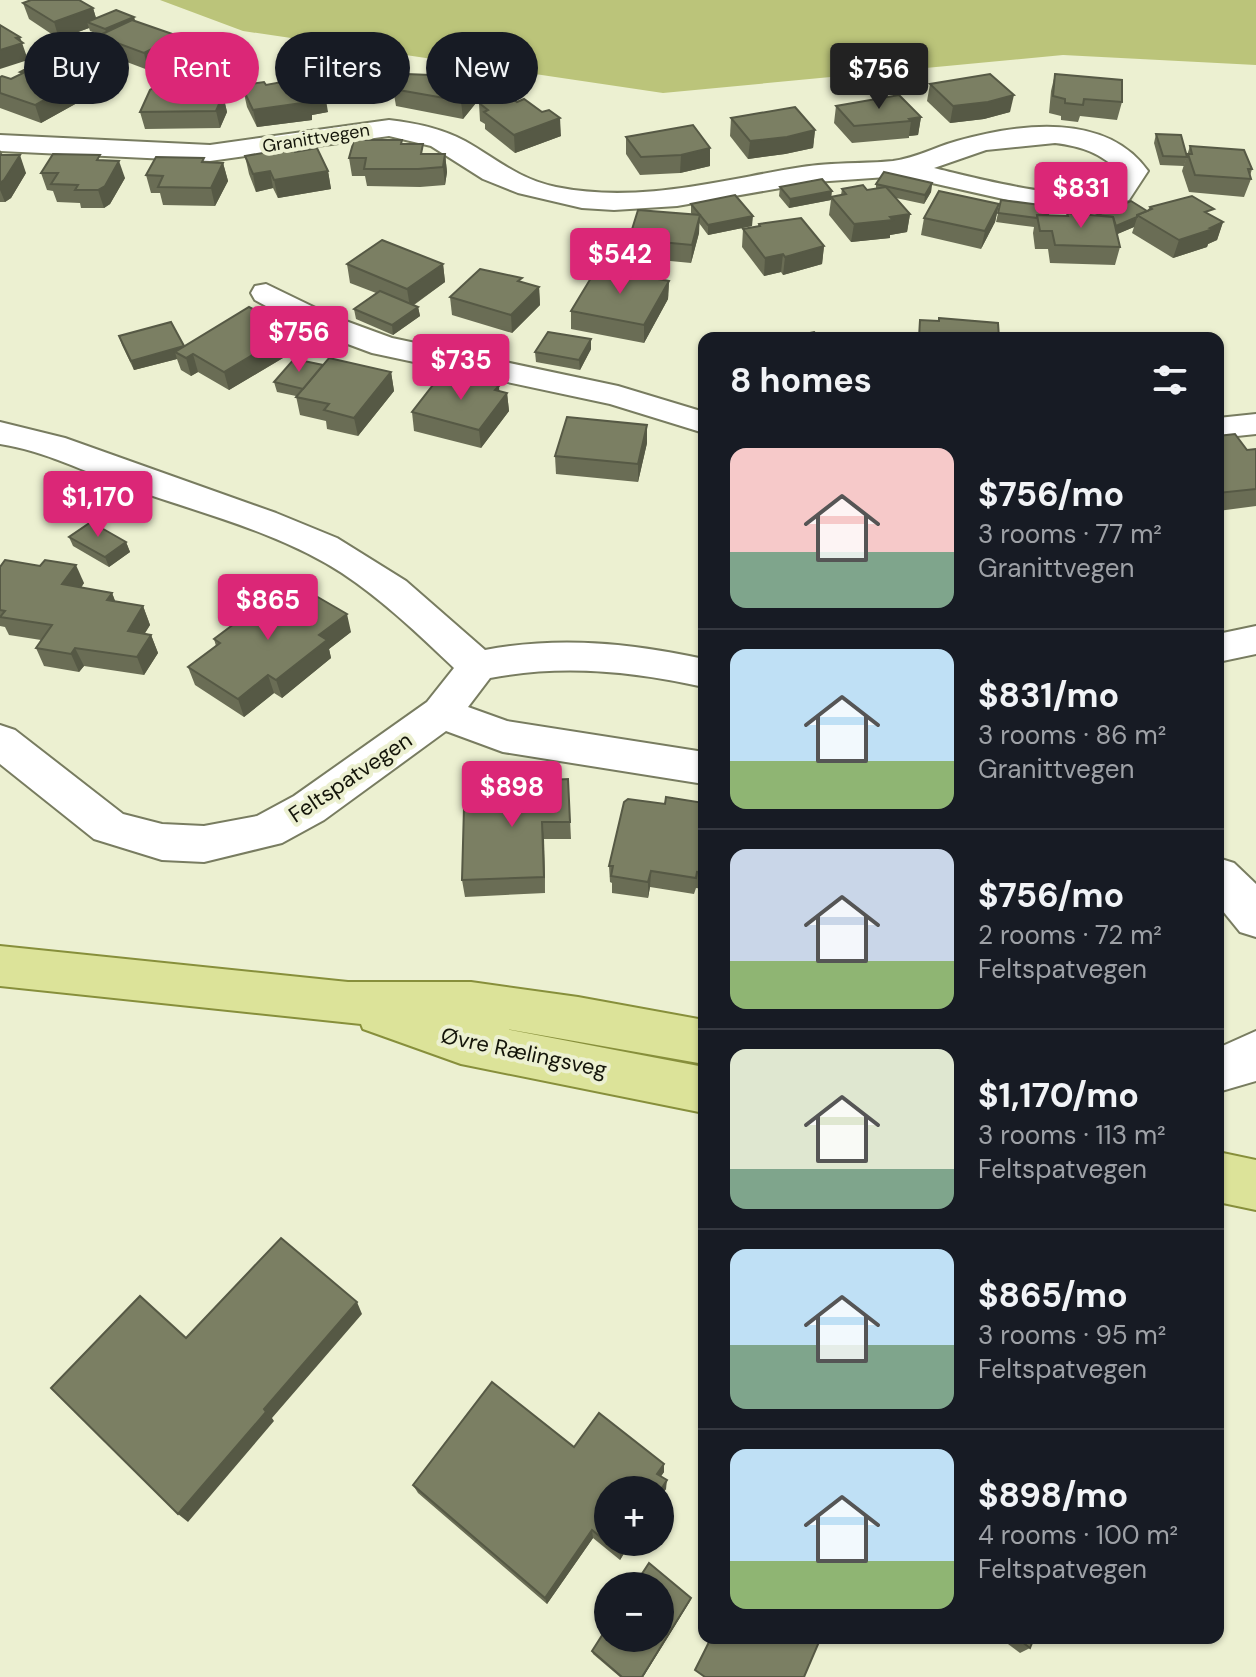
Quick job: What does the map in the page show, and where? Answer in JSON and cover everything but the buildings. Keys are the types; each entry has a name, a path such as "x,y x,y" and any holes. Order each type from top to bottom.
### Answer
{"main road":[{"name":"Øvre Rælingsveg","path":"0,966 348,1003 471,1003 578,1018 698,1041"},
{"name":"Øvre Rælingsveg","path":"348,1003 461,1042 698,1089"},
{"path":"1224,1178 1256,1185"}],"street":[{"name":"Granittvegen","path":"0,143 210,153 389,128 408,130 447,142 493,173 521,185 585,201 620,203 671,200 807,175 903,168 966,146 1039,135 1107,146 1124,158 1134,171 1129,184 1117,196 1083,201 1045,199 990,190 903,168"},
{"path":"266,293 321,323 383,346 593,390 698,421"},
{"path":"1224,427 1256,424"},
{"path":"0,433 17,435 259,519 323,547 380,581 477,666 543,656 601,656 660,663 698,672"},
{"path":"1224,647 1256,640"},
{"name":"Feltspatvegen","path":"0,741 109,827 162,842 204,844 267,831 309,808 441,713 477,666"},
{"path":"441,713 503,736 698,767"},
{"path":"1224,882 1246,903 1256,918"},
{"path":"1224,1069 1239,1065 1256,1053"}],"green space":[{"path":"160,0 1256,0 1256,65 1063,55 663,93 538,75 538,32 426,32 426,58 410,56 410,32 275,32 275,36 243,31"}]}
